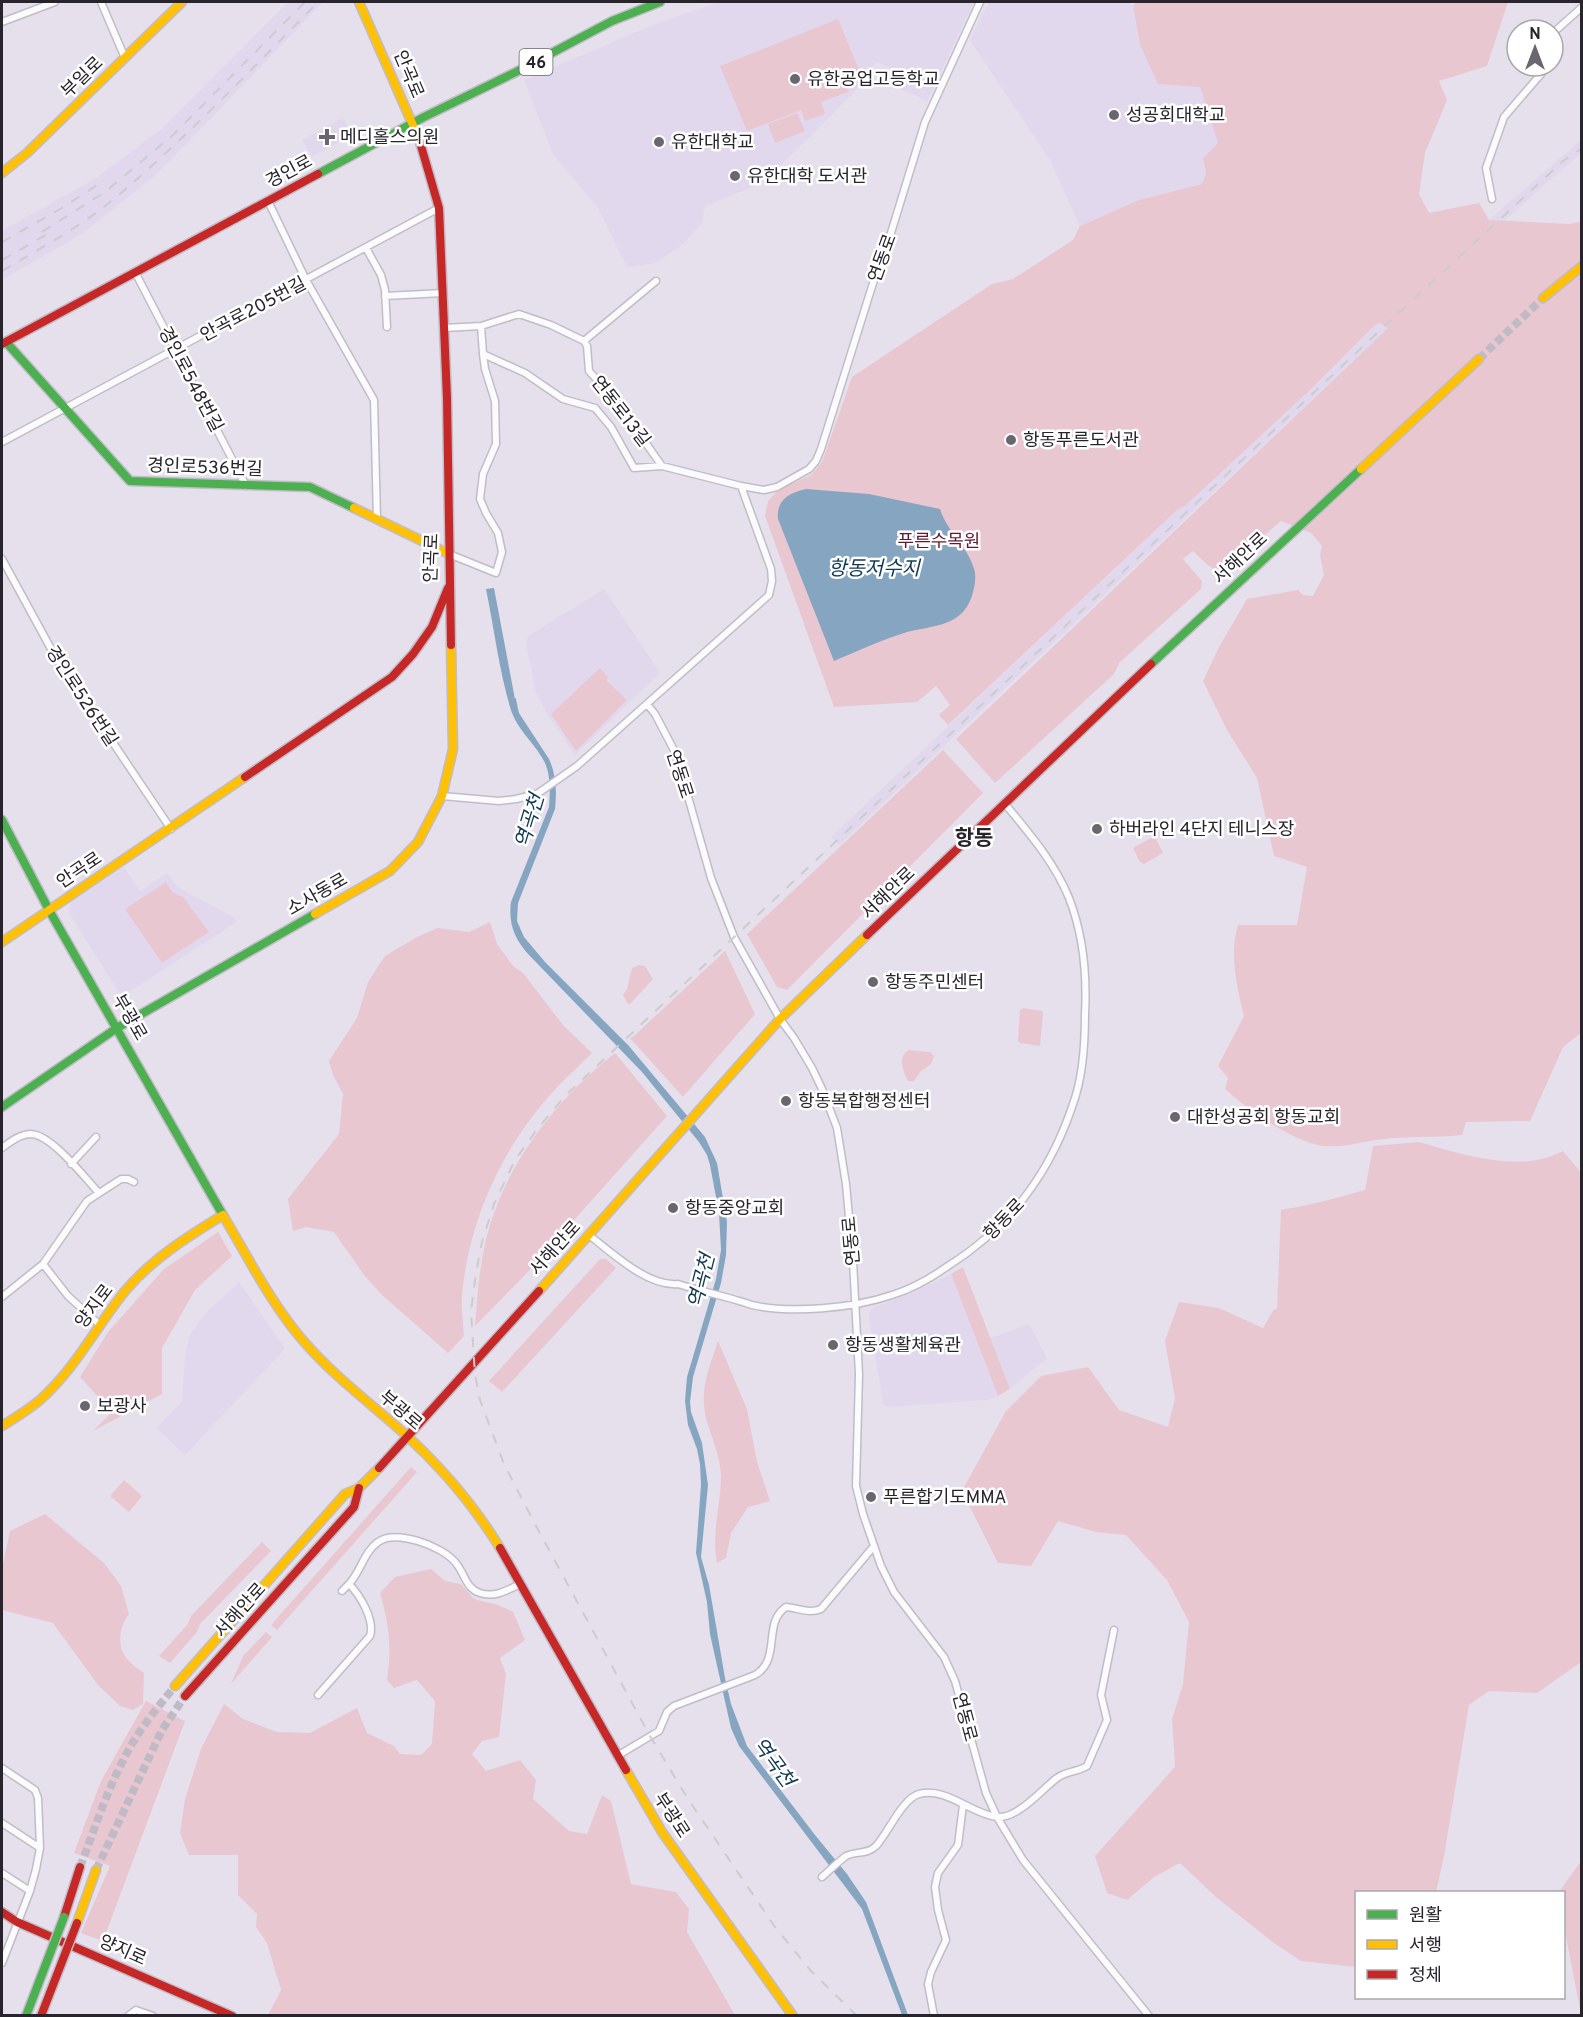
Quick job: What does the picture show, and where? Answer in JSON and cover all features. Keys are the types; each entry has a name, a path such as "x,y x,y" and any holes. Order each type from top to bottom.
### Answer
{"street":[{"path":"2,22 55,2"},
{"path":"101,2 125,58"},
{"name":"부일로","path":"2,173 27,153 182,2"},
{"name":"안곡로","path":"2,942 392,677 413,654 432,627 450,584 439,208 435,188 412,123 360,2"},
{"name":"경인로","path":"4,343 412,123 516,72 612,21 660,2"},
{"name":"연동로","path":"764,490 777,487 794,478 809,469 816,461 926,122 980,2"},
{"path":"1565,22 1581,7"},
{"path":"1492,199 1486,168 1504,117 1537,78"},
{"path":"268,201 306,280 374,400 377,519"},
{"name":"안곡로205번길","path":"2,442 439,208"},
{"path":"366,248 381,275 387,327"},
{"path":"1543,298 1581,266"},
{"name":"경인로548번길","path":"135,272 246,486"},
{"path":"444,328 481,326 519,314 584,341 656,281"},
{"path":"385,296 443,293"},
{"path":"449,554 496,573 502,552 498,533 480,499 483,474 496,444 495,401 485,369 481,326"},
{"name":"연동로13길","path":"584,341 587,346 589,371 616,401 663,466"},
{"name":"경인로536번길","path":"4,343 66,407 105,455 130,481 310,488 449,554"},
{"name":"연동로13길","path":"483,354 525,373 563,399 595,408 611,428 634,468 663,466 764,490"},
{"name":"서해안로","path":"175,1686 345,1494 359,1488 408,1437 780,1019 1134,680 1479,359"},
{"path":"442,796 489,801 537,794 572,770 769,595 772,581 771,569 741,486"},
{"name":"경인로526번길","path":"2,559 56,658 171,829"},
{"name":"소사동로","path":"2,1107 117,1028 390,872 418,842 442,796 453,749 450,584"},
{"name":"연동로","path":"647,704 655,714 676,754 685,781 696,830 722,909 734,937 780,1019 812,1068 837,1128 846,1184 856,1304 859,1374 856,1486 881,1566 894,1592 944,1658 955,1681 978,1767 997,1816 1023,1860 1149,2016"},
{"name":"항동로","path":"589,1235 645,1275 667,1285 678,1284 751,1305 798,1309 856,1304 892,1295 927,1280 964,1256 998,1229 1023,1202 1047,1164 1074,1102 1085,1037 1086,995 1079,935 1072,908 1062,884 1039,847 1005,804"},
{"name":"부광로","path":"2,820 49,910 271,1296 305,1343 349,1386 408,1437 470,1503 499,1546 616,1756 662,1832 793,2016"},
{"path":"2,1148 24,1135 38,1136 51,1144 99,1193"},
{"path":"71,1164 96,1137"},
{"path":"2,1297 43,1264 87,1201 121,1179 134,1182"},
{"name":"양지로","path":"2,1426 43,1399 64,1377 100,1325 156,1259 223,1215"},
{"path":"43,1264 68,1296 100,1325"},
{"name":"서해안로","path":"185,1696 354,1507 359,1488"},
{"path":"342,1592 357,1575 365,1557 376,1543 391,1537 411,1539 449,1556 458,1566 467,1584 478,1593 493,1595 520,1584"},
{"path":"616,1756 659,1731 670,1709 764,1670 776,1620 782,1610 786,1607 805,1611 821,1609 874,1546"},
{"path":"318,1695 372,1631 362,1598 350,1584"},
{"path":"822,1877 848,1855 865,1853 874,1848 908,1802 916,1795 938,1794 997,1816 1012,1813 1060,1776 1087,1766 1107,1719 1101,1695 1114,1630"},
{"path":"2,1768 35,1790 38,1798 40,1848 30,1891 2,1963"},
{"path":"934,2016 928,1984 946,1940 935,1887 939,1873 958,1845 963,1805"},
{"path":"2,1823 40,1848"},
{"path":"26,2016 64,1917 80,1867"},
{"path":"41,2016 96,1870"},
{"path":"2,1873 30,1891"},
{"name":"양지로","path":"2,1912 17,1922 232,2016"},
{"path":"128,2016 136,2010 153,2016"}],"shaded area":[{"path":"288,2 323,2 158,173 83,233 2,280 2,231 96,178 163,128"},
{"path":"719,2 974,2 927,101 902,90 891,68 876,62 854,93 779,167 755,186 705,206 702,223 683,244 656,263 627,267 598,208 553,154 524,80 650,26"},
{"name":"성공회대학교","path":"989,2 1128,2 1133,6 1140,45 1200,87 1219,143 1203,158 1206,173 1202,184 1139,200 1080,226 1051,162 970,40"},
{"name":"메디홀스의원","path":"343,118 353,134 312,157 302,140"},
{"path":"1581,140 1581,153 1504,221 1489,220"},
{"path":"1380,323 1388,328 839,845 831,837 1177,510 1185,506 1309,391 1374,326"},
{"path":"604,589 660,673 575,755 536,693 526,643 528,636"},
{"path":"124,867 140,891 167,873 177,887 235,918 236,922 125,995 118,991 69,913 70,902"},
{"path":"951,1274 998,1396 987,1400 888,1407 883,1404 869,1318 870,1312 874,1307 914,1292"},
{"path":"239,1282 285,1349 185,1455 156,1428 182,1402 185,1355 190,1334 204,1315"},
{"path":"1029,1324 1047,1358 1010,1389 990,1338"}],"green space":[{"name":"푸른수목원","path":"1136,2 1508,2 1487,66 1439,81 1447,100 1425,153 1419,194 1429,213 1479,203 1489,220 1569,224 1581,222 1581,1033 1563,1047 1530,1121 1466,1122 1462,1135 1394,1138 1324,1146 1313,1144 1286,1132 1225,1089 1228,1078 1218,1066 1244,1016 1234,959 1238,925 1297,925 1307,867 1274,856 1257,778 1227,730 1203,681 1219,647 1247,599 1298,590 1303,595 1313,596 1324,575 1320,555 1322,546 1311,533 1281,521 1222,572 1209,566 1193,551 1183,559 1202,581 1201,589 1120,662 1114,674 995,783 956,739 1388,328 1380,323 1374,326 1309,391 1185,506 1177,510 948,725 939,715 950,705 936,686 917,702 834,707 765,516 768,501 778,490 811,475 822,462 852,377 992,284 1013,279 1073,240 1080,226 1139,200 1202,184 1206,173 1203,158 1218,143 1200,87 1158,84 1140,45 1133,6"},
{"path":"838,19 859,70 848,92 821,102 825,114 805,121 801,110 747,131 720,66"},
{"path":"797,113 805,131 775,143 768,124"},
{"path":"600,668 608,677 606,680 627,700 576,751 551,714"},
{"path":"943,750 983,793 787,990 777,987 747,934"},
{"path":"1151,838 1156,839 1163,853 1144,864 1140,862 1133,848"},
{"path":"166,882 172,892 183,897 209,932 162,963 125,909"},
{"path":"490,922 497,944 513,966 523,973 563,1025 592,1053 555,1089 532,1116 502,1163 490,1188 480,1213 466,1267 462,1299 464,1336 448,1353 381,1294 364,1275 334,1232 306,1227 293,1231 288,1199 339,1134 343,1094 329,1061 357,1018 368,982 385,956 417,937 438,928 469,932"},
{"path":"725,951 755,1014 683,1097 630,1038"},
{"path":"639,965 645,966 653,979 630,1004 623,995 627,989 632,968"},
{"path":"1023,1008 1043,1013 1040,1046 1018,1041 1020,1010"},
{"path":"909,1050 930,1052 934,1056 931,1064 920,1072 914,1081 908,1081 902,1064 903,1056"},
{"path":"615,1053 667,1116 526,1274 475,1326 485,1244 504,1189 534,1138 552,1114 572,1092"},
{"path":"1419,1142 1479,1158 1512,1162 1544,1158 1563,1151 1579,1170 1582,1179 1581,1662 1537,1693 1489,1691 1469,1705 1436,1891 1355,1891 1355,1967 1301,1961 1274,1943 1216,1897 1180,1863 1154,1877 1127,1900 1107,1893 1095,1856 1175,1767 1172,1719 1183,1684 1189,1622 1167,1580 1126,1535 1096,1532 1058,1521 1031,1566 998,1563 962,1491 1006,1411 1041,1376 1088,1367 1119,1410 1168,1427 1175,1398 1165,1341 1179,1302 1219,1308 1263,1328 1274,1309 1277,1309 1281,1210 1365,1190 1373,1146"},
{"path":"218,1232 232,1256 195,1290 162,1348 162,1394 93,1431 112,1412 80,1377 108,1332 164,1269"},
{"path":"600,1259 606,1259 616,1268 502,1392 489,1381"},
{"path":"963,1267 1010,1389 998,1396 951,1274"},
{"path":"718,1341 747,1409 757,1462 770,1501 748,1507 731,1533 726,1558 717,1563 715,1541 721,1475 718,1456 705,1413 704,1388"},
{"path":"411,1467 417,1472 277,1630 271,1625"},
{"path":"124,1480 142,1496 129,1512 110,1496"},
{"path":"45,1514 104,1563 121,1586 129,1614 121,1631 120,1643 124,1655 144,1673 143,1704 133,1710 120,1706 98,1685 53,1623 2,1610 2,1569 10,1531"},
{"path":"262,1542 271,1551 200,1624 197,1632 170,1663 159,1656 188,1624 191,1616"},
{"path":"431,1569 445,1581 461,1584 474,1599 498,1605 513,1612 525,1640 500,1658 506,1674 499,1737 482,1741 472,1754 486,1771 520,1760 536,1780 533,1799 569,1831 587,1834 602,1795 611,1801 631,1884 676,1892 689,1909 687,1932 735,2015 268,2015 281,1990 267,1943 256,1927 257,1914 238,1895 238,1855 189,1855 180,1833 185,1799 201,1749 224,1704 243,1719 277,1732 310,1733 357,1708 367,1733 394,1746 400,1754 421,1755 432,1744 435,1701 417,1680 394,1688 387,1680 389,1636 380,1593 395,1577"},
{"path":"266,1632 272,1637 231,1684 243,1656"},
{"path":"146,1701 185,1721 103,1941 81,1933 110,1866 74,1853 101,1781"},
{"path":"1581,1861 1581,2014 1565,1932 1565,1891 1560,1891"}],"water":[{"name":"항동저수지","path":"806,489 869,494 940,509 974,569 974,586 967,607 951,621 898,635 834,661 778,519 781,502 789,495"},
{"path":"494,588 517,710 549,759 556,789 555,809 518,903 517,921 524,937 545,962 628,1045 705,1137 717,1163 727,1222 726,1255 721,1283 693,1377 690,1402 691,1412 702,1443 708,1485 701,1557 709,1585 731,1704 747,1746 847,1874 866,1902 908,2015 902,2015 862,1909 739,1746 731,1728 710,1634 707,1602 696,1553 701,1485 700,1464 688,1425 685,1401 687,1377 716,1279 721,1250 719,1213 710,1165 699,1142 642,1072 530,956 520,944 514,931 510,910 511,902 549,807 550,784 544,761 516,722 506,693 486,589"}],"waterway":[{"name":"역곡천","path":"515,699 518,714"}],"tunnel":[{"path":"1479,359 1543,298"},
{"path":"80,1867 108,1793 128,1751 144,1725 175,1686"},
{"path":"96,1870 162,1730 185,1696"}],"railway":[{"path":"42,232 105,192 173,135 305,2"},
{"path":"2,271 73,228 114,199 193,128 318,2"},
{"path":"857,2016 811,1971 775,1927 688,1799 650,1736 504,1464 480,1400 475,1375 471,1311 482,1242 494,1204 515,1160 566,1095 1405,307 1563,161 1582,148"},
{"path":"2,242 102,182"},
{"path":"2,260 51,232"}],"traffic: fast":[{"path":"318,174 612,21 660,2"},
{"path":"6,342 130,481 310,487 354,508"},
{"path":"1151,664 1361,469"},
{"path":"2,820 49,910 224,1217"},
{"path":"2,1107 117,1028 315,914"},
{"path":"26,2016 64,1917"}],"traffic: slow":[{"path":"2,173 27,153 182,2"},
{"path":"359,2 419,139"},
{"path":"1543,298 1582,266"},
{"path":"1361,469 1479,359"},
{"path":"354,508 449,554"},
{"path":"315,914 390,871 418,842 442,796 453,749 451,645"},
{"path":"2,942 245,777"},
{"path":"539,1291 780,1019 867,935"},
{"path":"2,1426 31,1407 53,1388 135,1279 183,1240 223,1215"},
{"path":"224,1217 262,1282 294,1330 330,1368 433,1462 469,1503 500,1548"},
{"path":"175,1686 345,1494 359,1488 379,1468"},
{"path":"626,1770 662,1832 793,2016"},
{"path":"77,1923 96,1870"}],"traffic: jam":[{"path":"419,139 439,208 447,398 451,645"},
{"path":"2,344 318,174"},
{"path":"245,777 392,677 413,654 432,627 448,588"},
{"path":"867,935 1151,664"},
{"path":"379,1468 539,1291"},
{"path":"185,1696 354,1507 359,1488"},
{"path":"500,1548 626,1770"},
{"path":"64,1917 80,1867"},
{"path":"2,1912 17,1922 232,2016"},
{"path":"41,2016 77,1923"}],"place":[{"name":"유한공업고등학교","path":"795,79"},
{"name":"성공회대학교","path":"1114,115"},
{"name":"메디홀스의원","path":"327,137"},
{"name":"유한대학교","path":"659,142"},
{"name":"유한대학 도서관","path":"735,176"},
{"name":"항동푸른도서관","path":"1011,440"},
{"name":"하버라인 4단지 테니스장","path":"1097,829"},
{"name":"항동주민센터","path":"873,982"},
{"name":"항동복합행정센터","path":"786,1101"},
{"name":"대한성공회 항동교회","path":"1175,1117"},
{"name":"항동중앙교회","path":"673,1208"},
{"name":"항동생활체육관","path":"833,1345"},
{"name":"보광사","path":"85,1406"},
{"name":"푸른합기도MMA","path":"871,1497"}],"district":[{"name":"항동","path":"974,838"}]}
